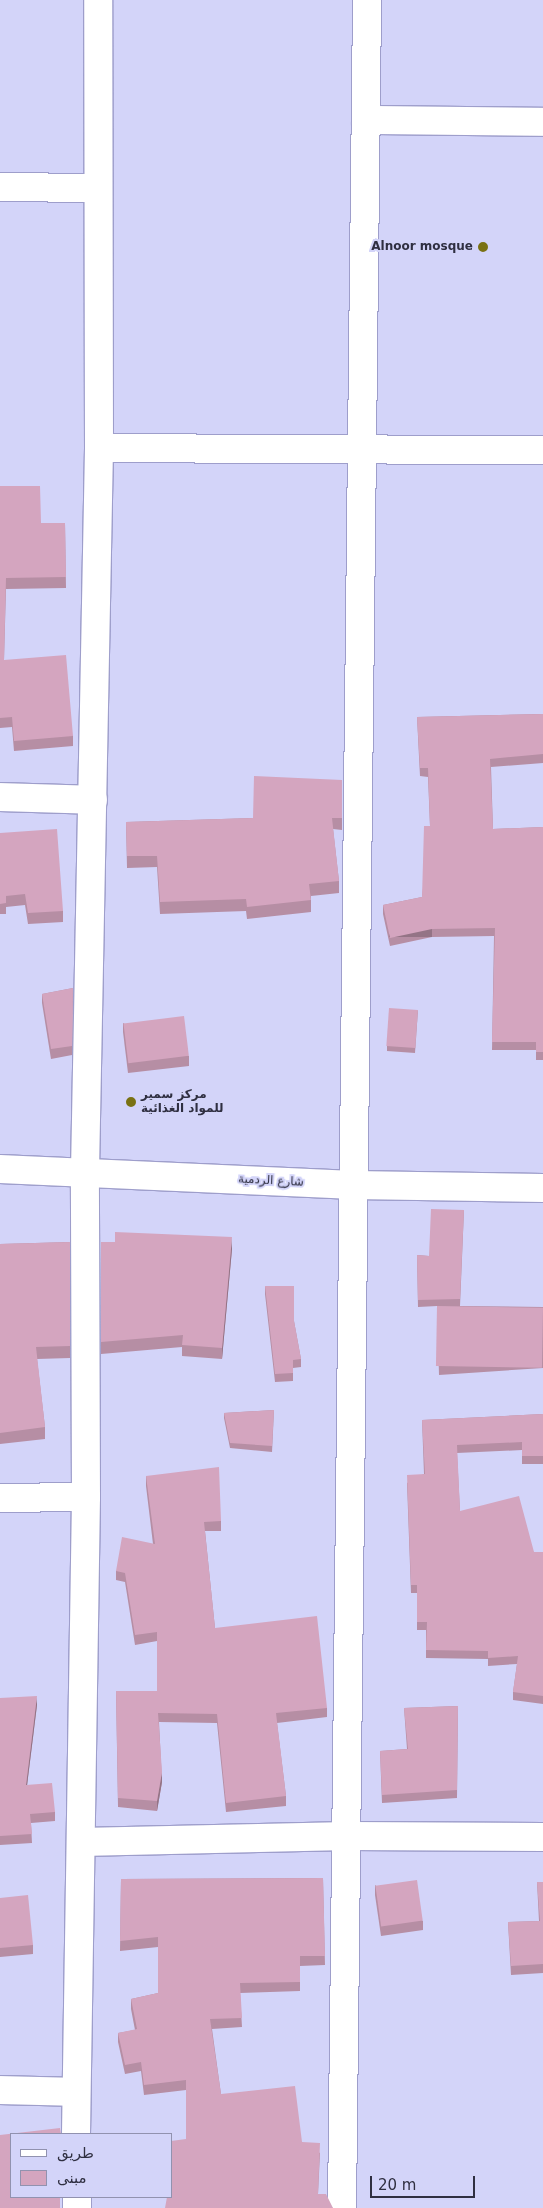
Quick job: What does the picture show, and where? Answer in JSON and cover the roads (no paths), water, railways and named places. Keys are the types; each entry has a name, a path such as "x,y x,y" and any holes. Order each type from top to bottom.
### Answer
{"street":[{"path":"76,2133 86,1497 85,1172 99,448 98,0"},
{"path":"342,2208 348,1836 367,0"},
{"path":"366,120 543,122"},
{"path":"0,187 98,188"},
{"path":"99,448 362,446 543,450"},
{"path":"0,797 93,800"},
{"name":"شارع الردمية","path":"0,1169 354,1185 543,1188"},
{"path":"0,1498 86,1497"},
{"path":"81,1842 348,1836 543,1837"},
{"path":"0,2090 76,2092"}],"place":[{"name":"Alnoor mosque","path":"483,247"},
{"name":"مركز سمير للمواد الغذائية","path":"131,1102"}]}
